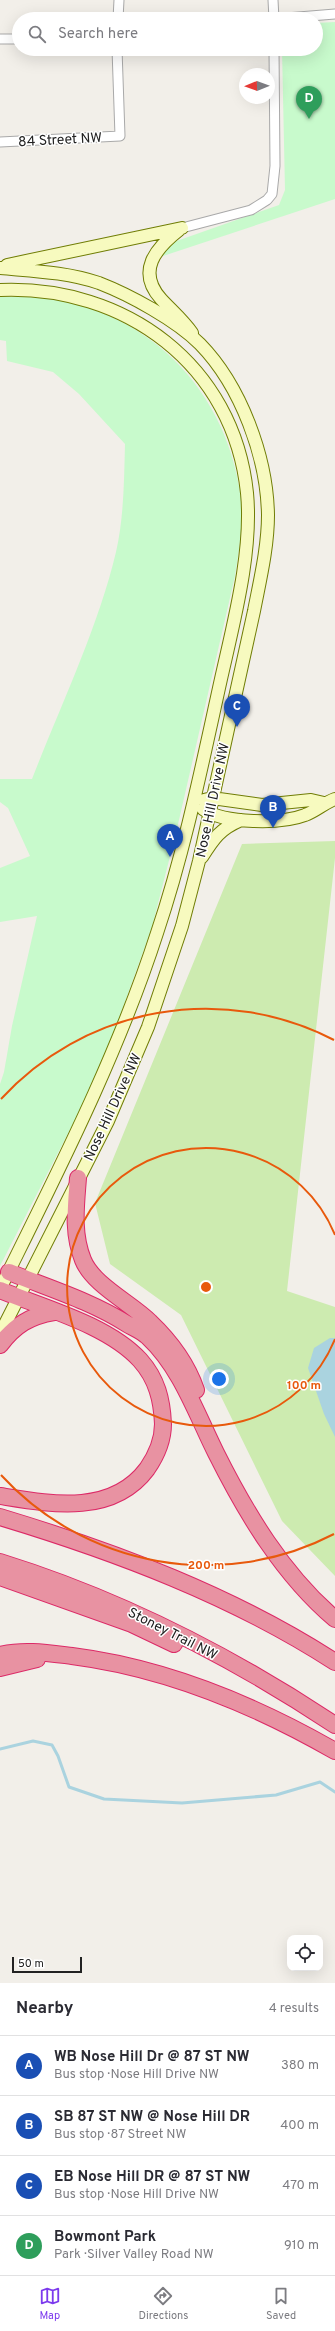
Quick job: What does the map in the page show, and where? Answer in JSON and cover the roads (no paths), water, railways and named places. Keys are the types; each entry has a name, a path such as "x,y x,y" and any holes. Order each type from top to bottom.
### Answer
{"highway":[{"path":"78,1178 76,1232 83,1261 112,1292 150,1321 183,1361 194,1384 216,1452"},
{"path":"9,1272 93,1305 147,1336 164,1356 184,1385 243,1504 264,1537 291,1574 335,1619"},
{"path":"0,1290 100,1331 123,1344 150,1372 160,1398 163,1431 160,1445 152,1462 141,1477 117,1495 83,1503 62,1504 0,1496"},
{"path":"0,1345 25,1320 36,1315 54,1312"},
{"path":"0,1518 102,1550 178,1580 242,1609 335,1662"},
{"name":"Stoney Trail NW","path":"0,1562 57,1580 141,1615 251,1674 335,1725"},
{"path":"0,1577 132,1624 206,1659 251,1674"},
{"path":"0,1655 29,1651 81,1657 152,1671 195,1685 244,1704 335,1751"},
{"path":"0,1668 44,1658 81,1657"}],"main road":[{"path":"0,267 182,228"},
{"path":"182,228 157,249 151,262 150,276 157,295 185,323 198,342"},
{"name":"Nose Hill Drive NW","path":"0,267 58,273 98,283 133,298 198,342 209,354 238,398 254,437 264,480 268,516 262,570 208,813 199,861 182,926 148,1027 108,1121 0,1334"},
{"name":"Nose Hill Drive NW","path":"0,290 53,292 77,297 103,305 147,328 191,365 218,402 240,450 247,492 248,522 246,550 233,623 193,802 160,925 137,990 79,1128 0,1290"},
{"path":"193,802 212,798 262,804 311,800 329,801"},
{"path":"193,802 208,813 242,820 286,819 305,815 329,801"},
{"path":"199,861 216,835 227,826 242,820"}],"street":[{"path":"119,12 120,0"},
{"path":"273,0 274,12"},
{"path":"323,15 335,14"},
{"path":"0,39 12,38"},
{"name":"84 Street NW","path":"0,142 120,136 117,56"},
{"path":"182,228 252,210 267,200 272,194 275,166 274,56"}],"water":[{"path":"330,1338 335,1338 335,1437 324,1414 308,1368 314,1348"}],"waterway":[{"path":"0,1749 33,1741 52,1745 58,1756 69,1787 104,1799 182,1803 276,1795 320,1782 335,1792"}],"place":[{"name":"Bowmont Park","path":"309,119"},
{"name":"EB Nose Hill DR @ 87 ST NW","path":"237,727"},
{"name":"SB 87 ST NW @ Nose Hill DR","path":"273,828"},
{"name":"WB Nose Hill Dr @ 87 ST NW","path":"170,857"}]}
